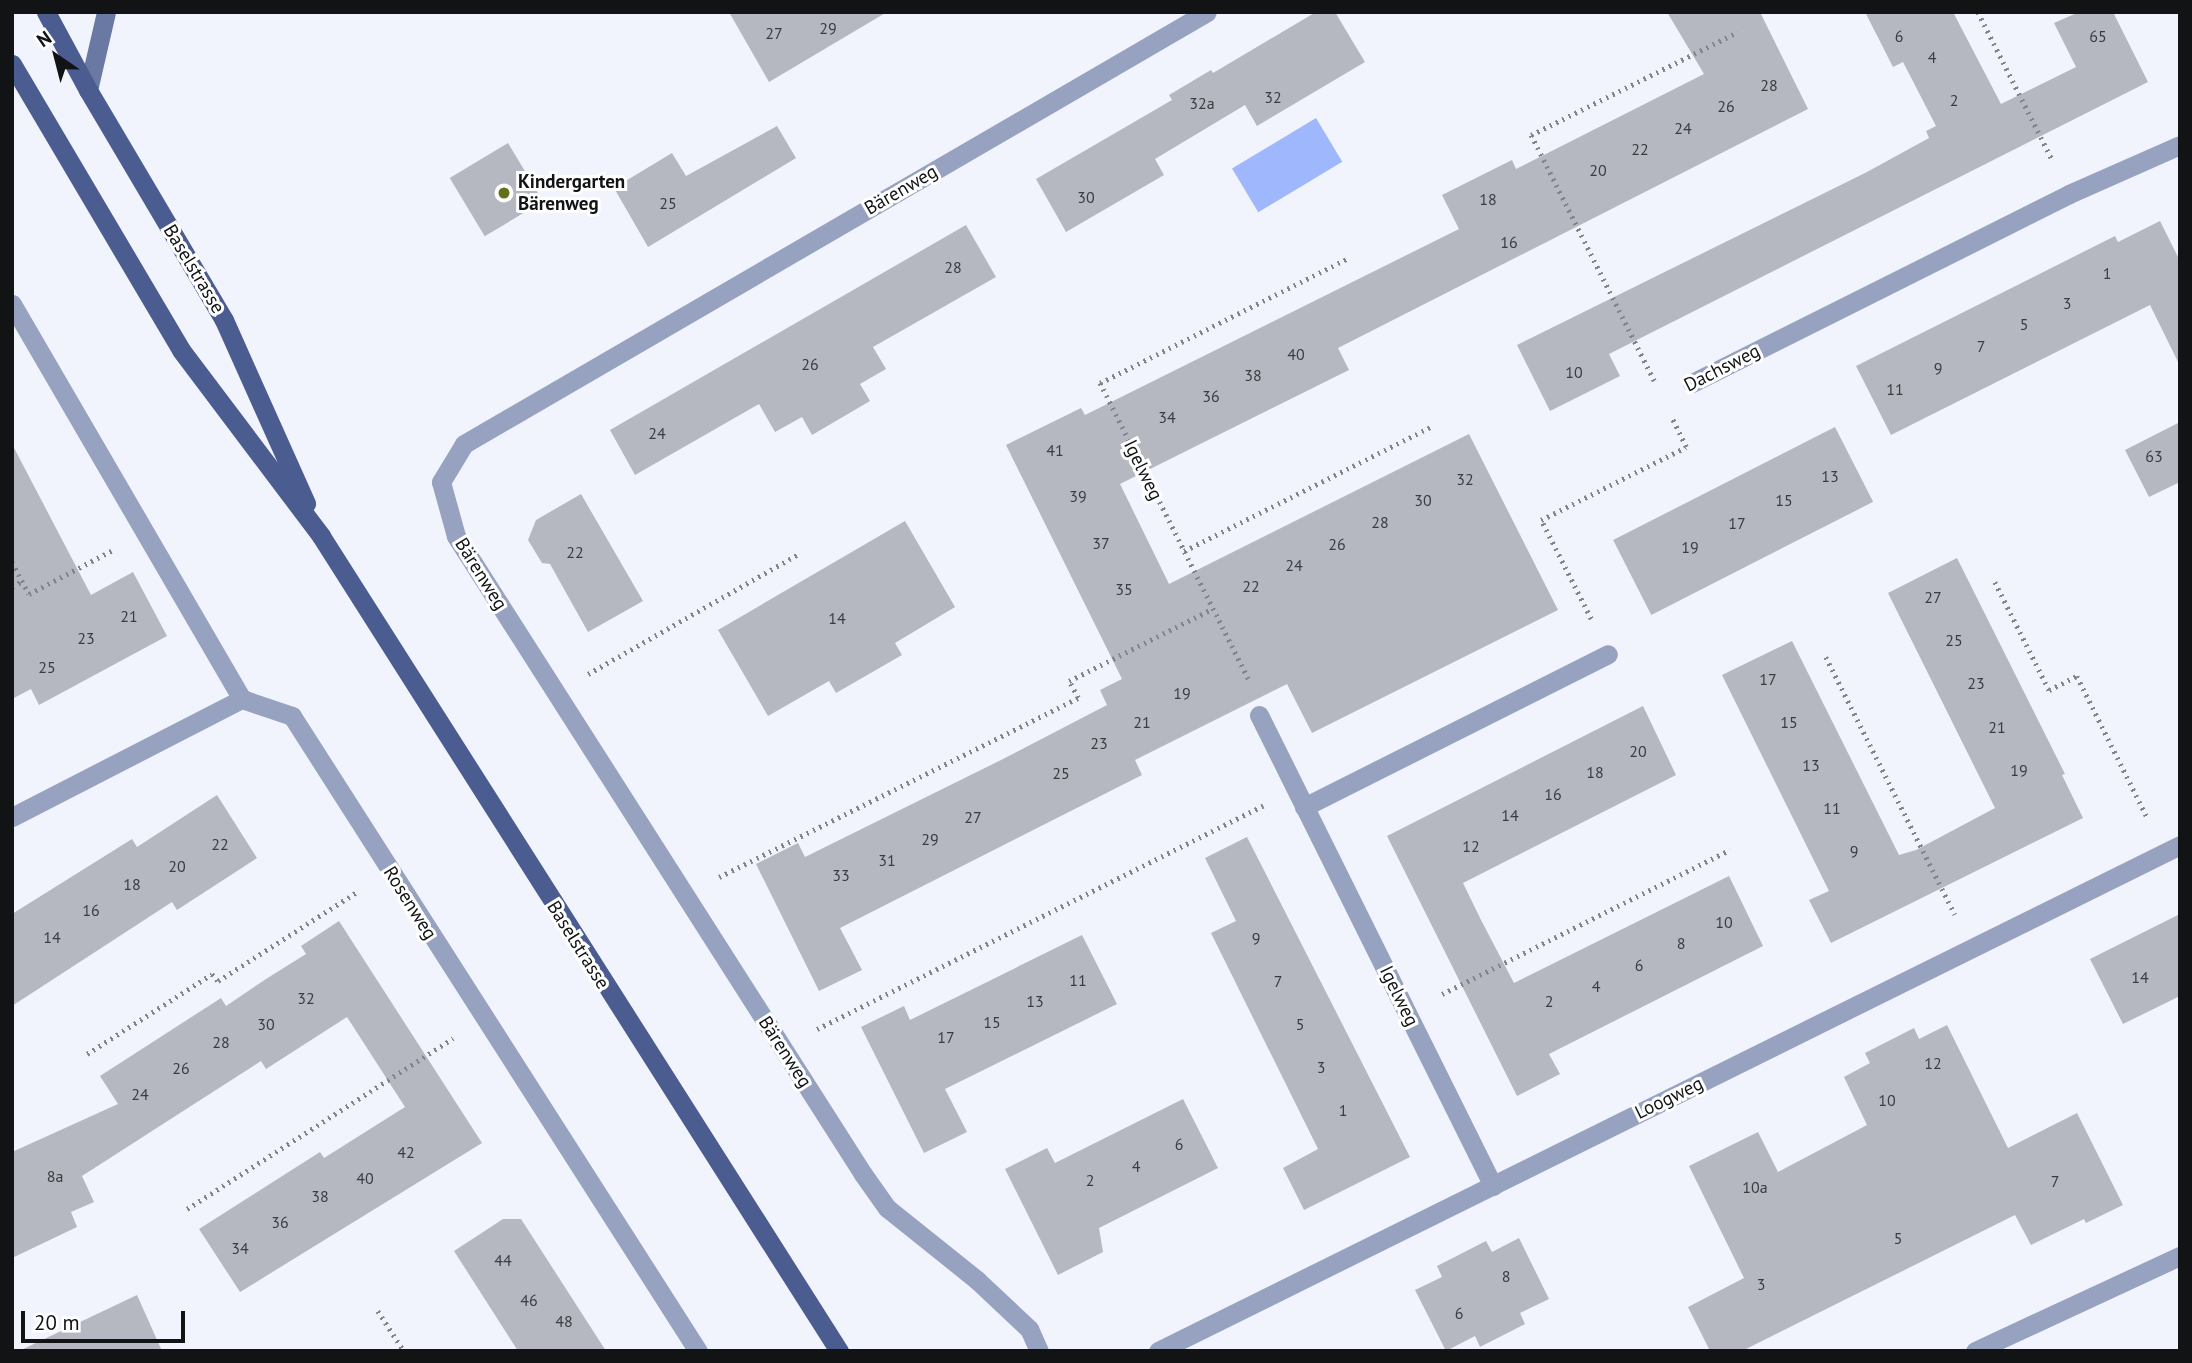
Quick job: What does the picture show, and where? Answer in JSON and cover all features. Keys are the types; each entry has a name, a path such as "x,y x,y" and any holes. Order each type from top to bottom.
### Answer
{"main road":[{"name":"Baselstrasse","path":"46,12 88,90 224,320 321,536"},
{"path":"88,90 106,12"},
{"name":"Baselstrasse","path":"12,64 181,350 321,536 839,1351"}],"street":[{"name":"Bärenweg","path":"1039,1351 1030,1329 977,1280 887,1208 456,536 441,482 464,444 1207,12"},
{"name":"Dachsweg","path":"1692,383 2069,194 2180,145"},
{"path":"12,304 242,699 12,817"},
{"path":"1300,798 1608,654"},
{"name":"Rosenweg","path":"242,699 292,716 698,1351"},
{"name":"Igelweg","path":"1259,715 1493,1186"},
{"name":"Loogweg","path":"1158,1351 2172,849"},
{"path":"1975,1351 2180,1256"}],"path":[{"path":"1978,12 2069,194"},
{"name":"Dachsweg","path":"1692,383 1662,399 1531,135 1738,32"},
{"name":"Igelweg","path":"1259,715 1262,708 1100,383 1349,258"},
{"path":"1608,654 1541,520 1686,447 1662,399"},
{"path":"1184,551 1433,426"},
{"path":"12,562 29,594 146,533"},
{"path":"555,692 800,553"},
{"path":"12,587 22,581"},
{"path":"1995,582 2049,690 2077,676 2172,849"},
{"path":"684,894 1078,698 1069,681 1213,609"},
{"path":"1826,657 1971,948"},
{"path":"782,1047 1300,798"},
{"path":"1406,1012 1730,850"},
{"path":"88,1054 212,974 218,981 390,871"},
{"path":"187,1209 484,1019"},
{"path":"378,1311 404,1351"}],"water":[{"path":"1316,118 1342,162 1258,212 1232,168"}],"building":[{"path":"729,12 887,12 769,82"},
{"path":"1316,12 1335,12 1365,62 1257,126 1245,105 1155,159 1164,175 1066,232 1036,179 1172,100 1169,95 1211,70 1213,73"},
{"path":"1667,12 1760,12 1808,109 1338,348 1349,370 1120,484 1169,584 1469,434 1558,610 1312,733 1287,684 1135,760 1142,775 840,928 862,970 819,991 756,864 798,843 805,857 1003,759 1107,705 1100,690 1122,679 1006,445 1081,408 1085,415 1459,229 1442,195 1512,160 1516,169 1704,74"},
{"path":"1865,12 1953,12 2001,104 2076,67 2054,23 2079,12 2113,12 2148,82 1609,354 1620,376 1550,411 1517,345 1867,172 1929,138 1926,131 1936,126 1903,62 1893,67"},
{"path":"777,126 796,158 648,247 614,188 672,153 686,176"},
{"name":"Kindergarten Bärenweg","path":"508,143 543,201 485,236 450,178"},
{"path":"2160,221 2180,261 2180,366 2150,305 1891,435 1856,366 2115,236 2118,242"},
{"path":"966,225 996,277 873,347 886,369 860,384 870,401 812,435 802,417 775,432 759,404 635,475 610,430"},
{"path":"2180,422 2180,482 2149,497 2125,450"},
{"path":"1835,427 1873,502 1651,615 1613,540"},
{"path":"12,444 91,595 133,572 167,636 39,705 31,689 12,699"},
{"path":"581,494 643,601 588,632 550,564 542,563 528,540 536,520"},
{"path":"905,521 955,607 895,643 902,655 836,693 829,681 768,716 718,630"},
{"path":"1957,558 2065,774 2062,775 2083,818 1831,943 1809,900 1829,891 1722,675 1792,641 1899,855 1916,850 1995,808 1888,593"},
{"path":"1643,706 1676,775 1463,883 1481,920 1514,983 1729,876 1763,946 1549,1054 1560,1074 1517,1096 1387,836"},
{"path":"217,795 257,858 177,910 172,902 12,1006 12,914 132,839 137,847"},
{"path":"1247,837 1410,1157 1304,1210 1283,1168 1318,1149 1211,933 1236,921 1205,858"},
{"path":"2180,914 2180,996 2123,1024 2090,959"},
{"path":"339,921 482,1143 240,1292 199,1229 320,1152 324,1158 405,1107 347,1017 266,1069 261,1061 82,1176 94,1202 71,1212 77,1227 12,1258 12,1152 118,1104 100,1076 221,998 226,1006 306,954 301,946"},
{"path":"1082,935 1117,1004 945,1089 967,1132 924,1153 861,1027 904,1006 910,1020"},
{"path":"1947,1025 2008,1148 2077,1113 2123,1205 2086,1223 2084,1219 2031,1245 2015,1215 1742,1351 1710,1351 1688,1307 1744,1278 1689,1166 1758,1132 1778,1172 1867,1125 1844,1077 1870,1063 1865,1053 1914,1028 1919,1039"},
{"path":"1183,1099 1218,1168 1099,1228 1103,1252 1058,1275 1005,1169 1047,1148 1055,1163"},
{"path":"503,1219 521,1219 606,1351 518,1351 454,1251"},
{"path":"1519,1238 1549,1299 1520,1313 1525,1324 1480,1347 1475,1336 1446,1351 1415,1290 1442,1277 1437,1266 1486,1241 1492,1252"},
{"path":"137,1295 162,1351 19,1351"}],"place":[{"name":"Kindergarten Bärenweg","path":"504,193"}]}
